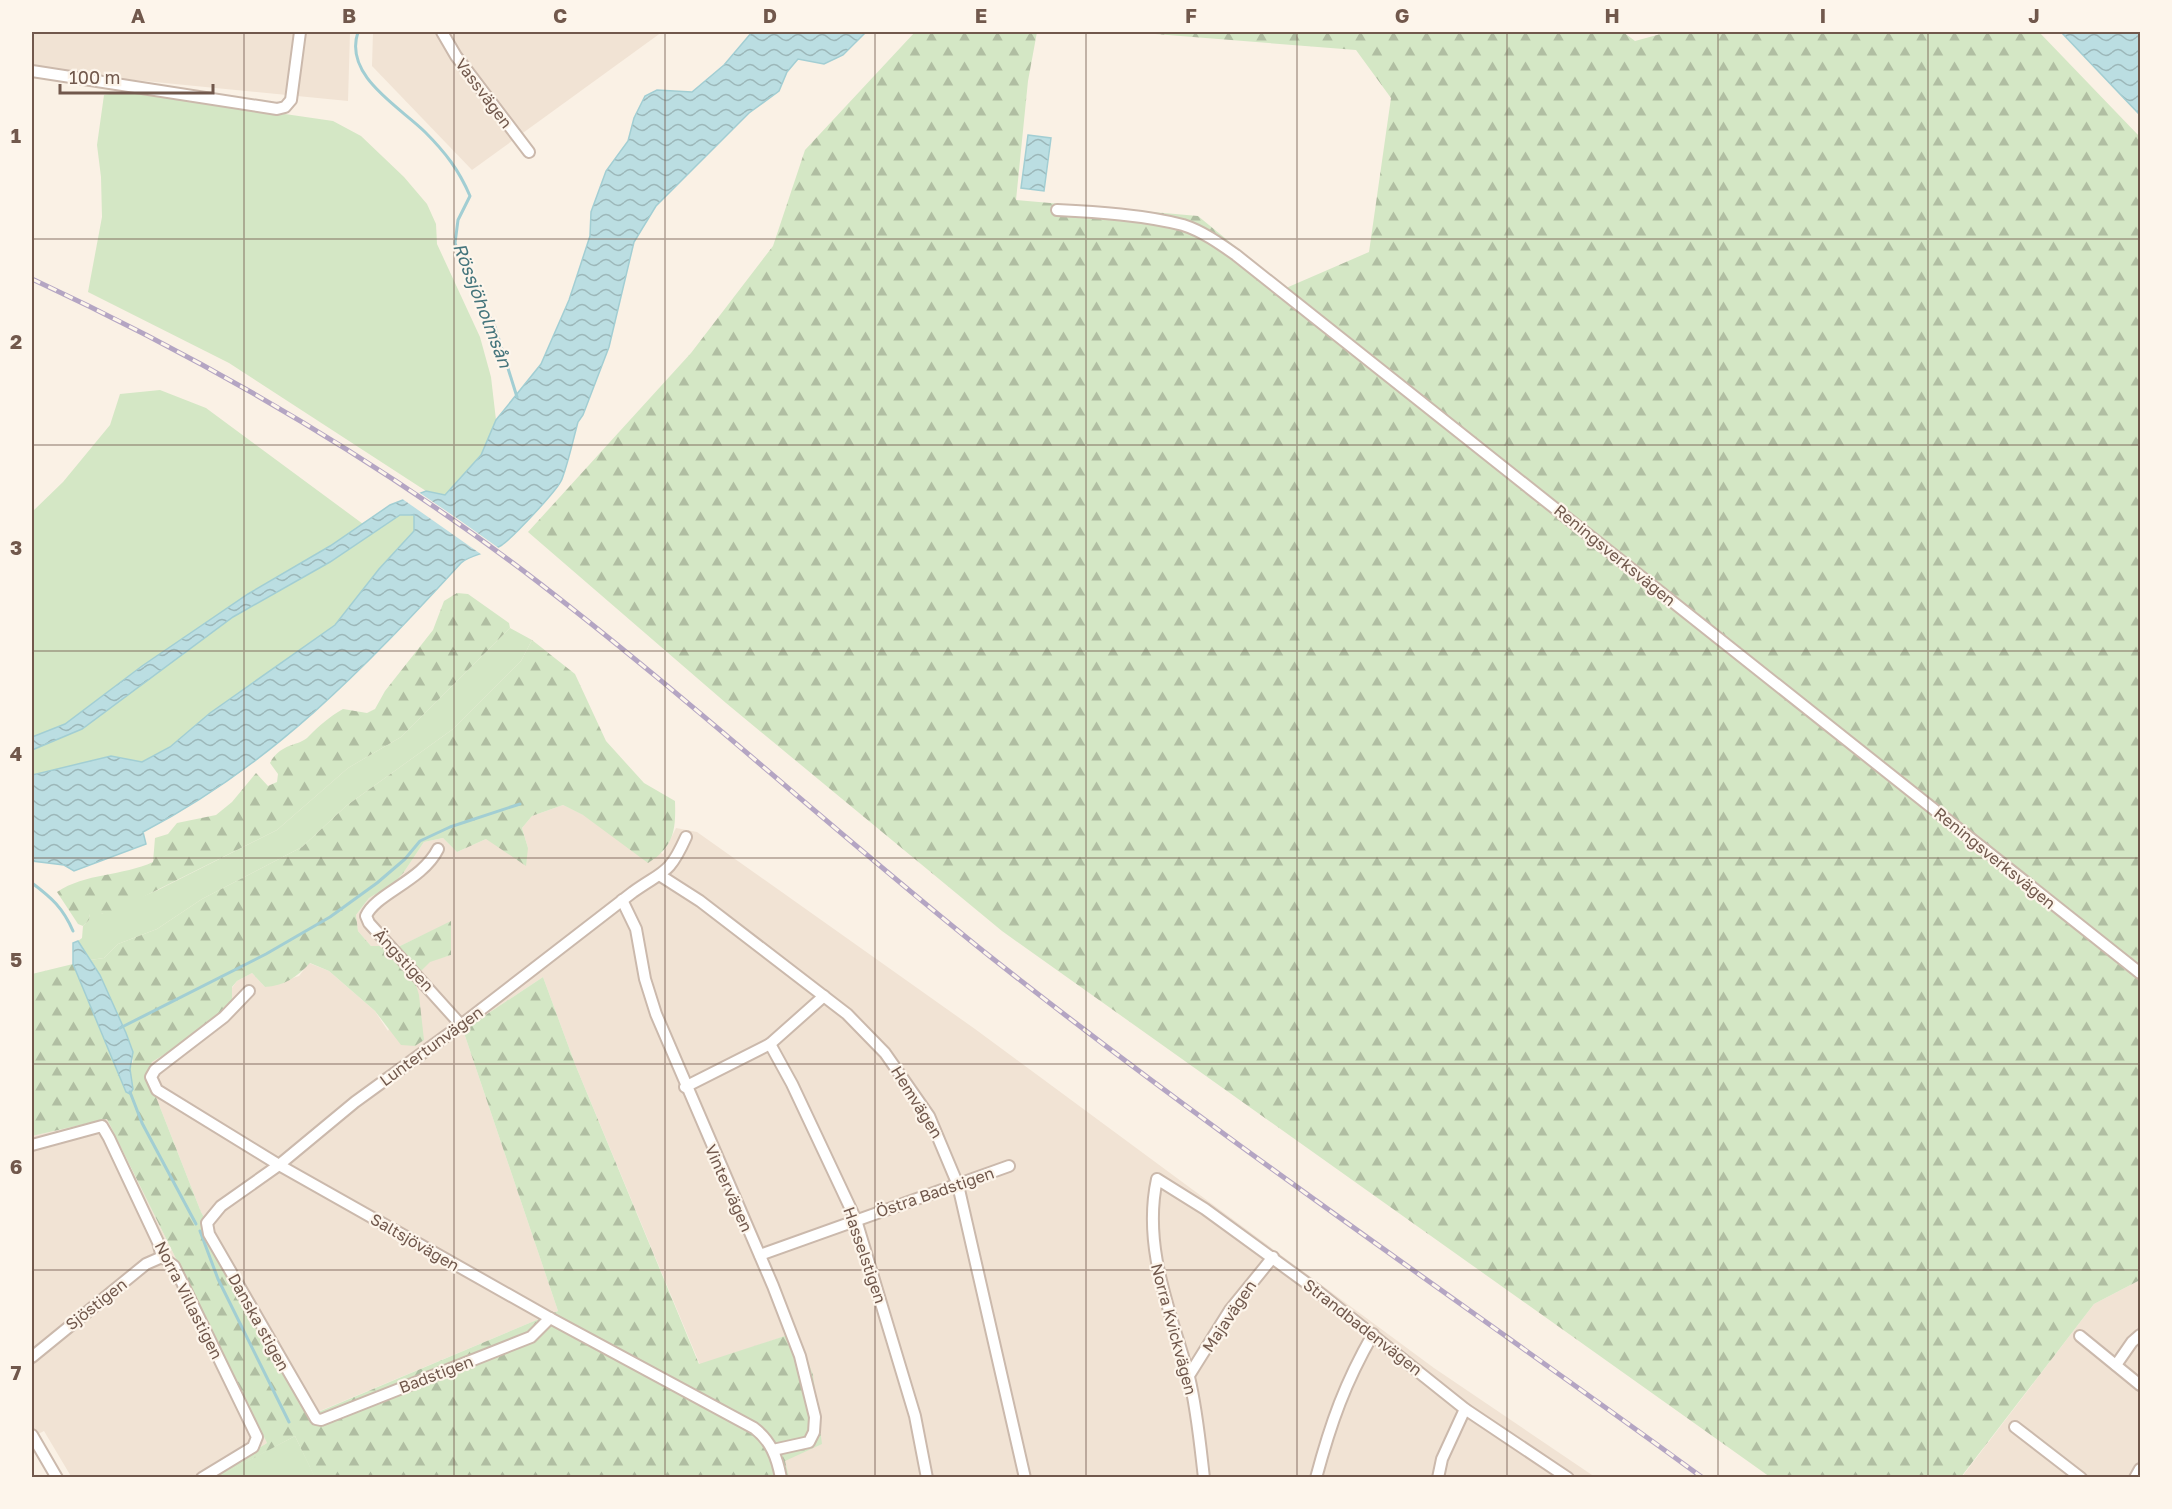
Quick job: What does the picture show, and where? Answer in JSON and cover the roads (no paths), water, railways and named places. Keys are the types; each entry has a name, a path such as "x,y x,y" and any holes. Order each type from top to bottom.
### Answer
{"street":[{"path":"32,71 277,109 285,107 291,100 300,32"},
{"name":"Vassvägen","path":"442,32 456,56 529,152"},
{"name":"Reningsverksvägen","path":"1057,210 1095,212 1183,225 1210,237 1236,255 2140,974"},
{"path":"661,876 672,864 686,837"},
{"name":"Ängstigen","path":"438,849 425,868 366,914 369,923 461,1025"},
{"name":"Luntertunvägen","path":"207,1223 221,1206 279,1165 355,1102 461,1025 622,900 646,883 661,876"},
{"name":"Hemvägen","path":"661,876 700,900 824,996 865,1031 916,1095 943,1144 958,1185 1025,1478"},
{"name":"Vintervägen","path":"622,900 636,929 645,979 656,1014 685,1087 760,1255 800,1356 815,1417 814,1432 808,1442 773,1450"},
{"name":"Saltsjövägen","path":"249,991 224,1017 155,1070 151,1077 161,1093 279,1165 550,1318 754,1428 768,1441 773,1450 781,1478"},
{"path":"685,1087 770,1044 824,996"},
{"name":"Hasselstigen","path":"770,1044 796,1092 856,1220 915,1416 927,1478"},
{"name":"Norra Villastigen","path":"32,1145 102,1126 158,1242 162,1257 174,1266 257,1437 256,1443 202,1478"},
{"name":"Östra Badstigen","path":"760,1255 1009,1166"},
{"name":"Strandbadenvägen","path":"1157,1179 1205,1209 1273,1257 1465,1409 1568,1478"},
{"name":"Norra Kvickvägen","path":"1157,1179 1152,1218 1155,1254 1169,1319 1188,1377 1196,1413 1204,1478"},
{"name":"Danska stigen","path":"207,1223 209,1234 316,1419"},
{"name":"Sjöstigen","path":"32,1357 146,1264 162,1257"},
{"name":"Majavägen","path":"1188,1377 1230,1310 1273,1257"},
{"name":"Badstigen","path":"316,1419 321,1420 531,1337 550,1318"},
{"path":"1316,1478 1332,1419 1349,1375 1373,1334"},
{"path":"2116,1365 2140,1335"},
{"path":"2080,1336 2140,1385"},
{"path":"1438,1478 1442,1459 1465,1409"},
{"path":"2015,1427 2081,1478"},
{"path":"32,1435 57,1478"},
{"path":"2135,1478 2140,1469"}],"water":[{"path":"752,32 866,32 843,55 824,64 798,59 787,72 779,91 749,113 656,206 634,242 609,347 583,415 578,422 562,479 544,503 502,545 461,563 352,677 275,745 190,806 143,832 146,844 74,871 64,865 32,861 32,775 111,756 142,762 170,747 210,713 335,625 379,569 414,531 414,515 400,515 330,562 233,617 82,729 32,750 32,737 65,724 142,666 248,594 330,546 390,505 426,491 445,495 481,455 496,420 541,364 569,300 590,236 591,212 606,171 628,141 634,118 645,96 657,90 692,92 724,65"},
{"path":"2061,32 2140,32 2140,115"},
{"path":"1028,135 1051,138 1044,191 1021,188"},
{"path":"78,941 100,975 133,1052 130,1069 133,1089 130,1094 126,1092 73,964 73,943"}],"waterway":[{"name":"Rössjöholmsån","path":"358,32 356,48 359,63 366,76 376,89 439,147 451,162 470,196 458,220 455,243 462,263 495,327 517,397"},
{"path":"120,1028 266,954 330,917 377,883 405,859 420,841 450,827 520,804"},
{"path":"32,883 56,904 73,931"},
{"path":"130,1092 142,1123 196,1224"},
{"path":"200,1231 218,1279 289,1422"}],"railway":[{"path":"32,279 160,342 284,411 345,448 463,527 521,569 641,664 933,910 1079,1026 1256,1157 1703,1478"}]}
